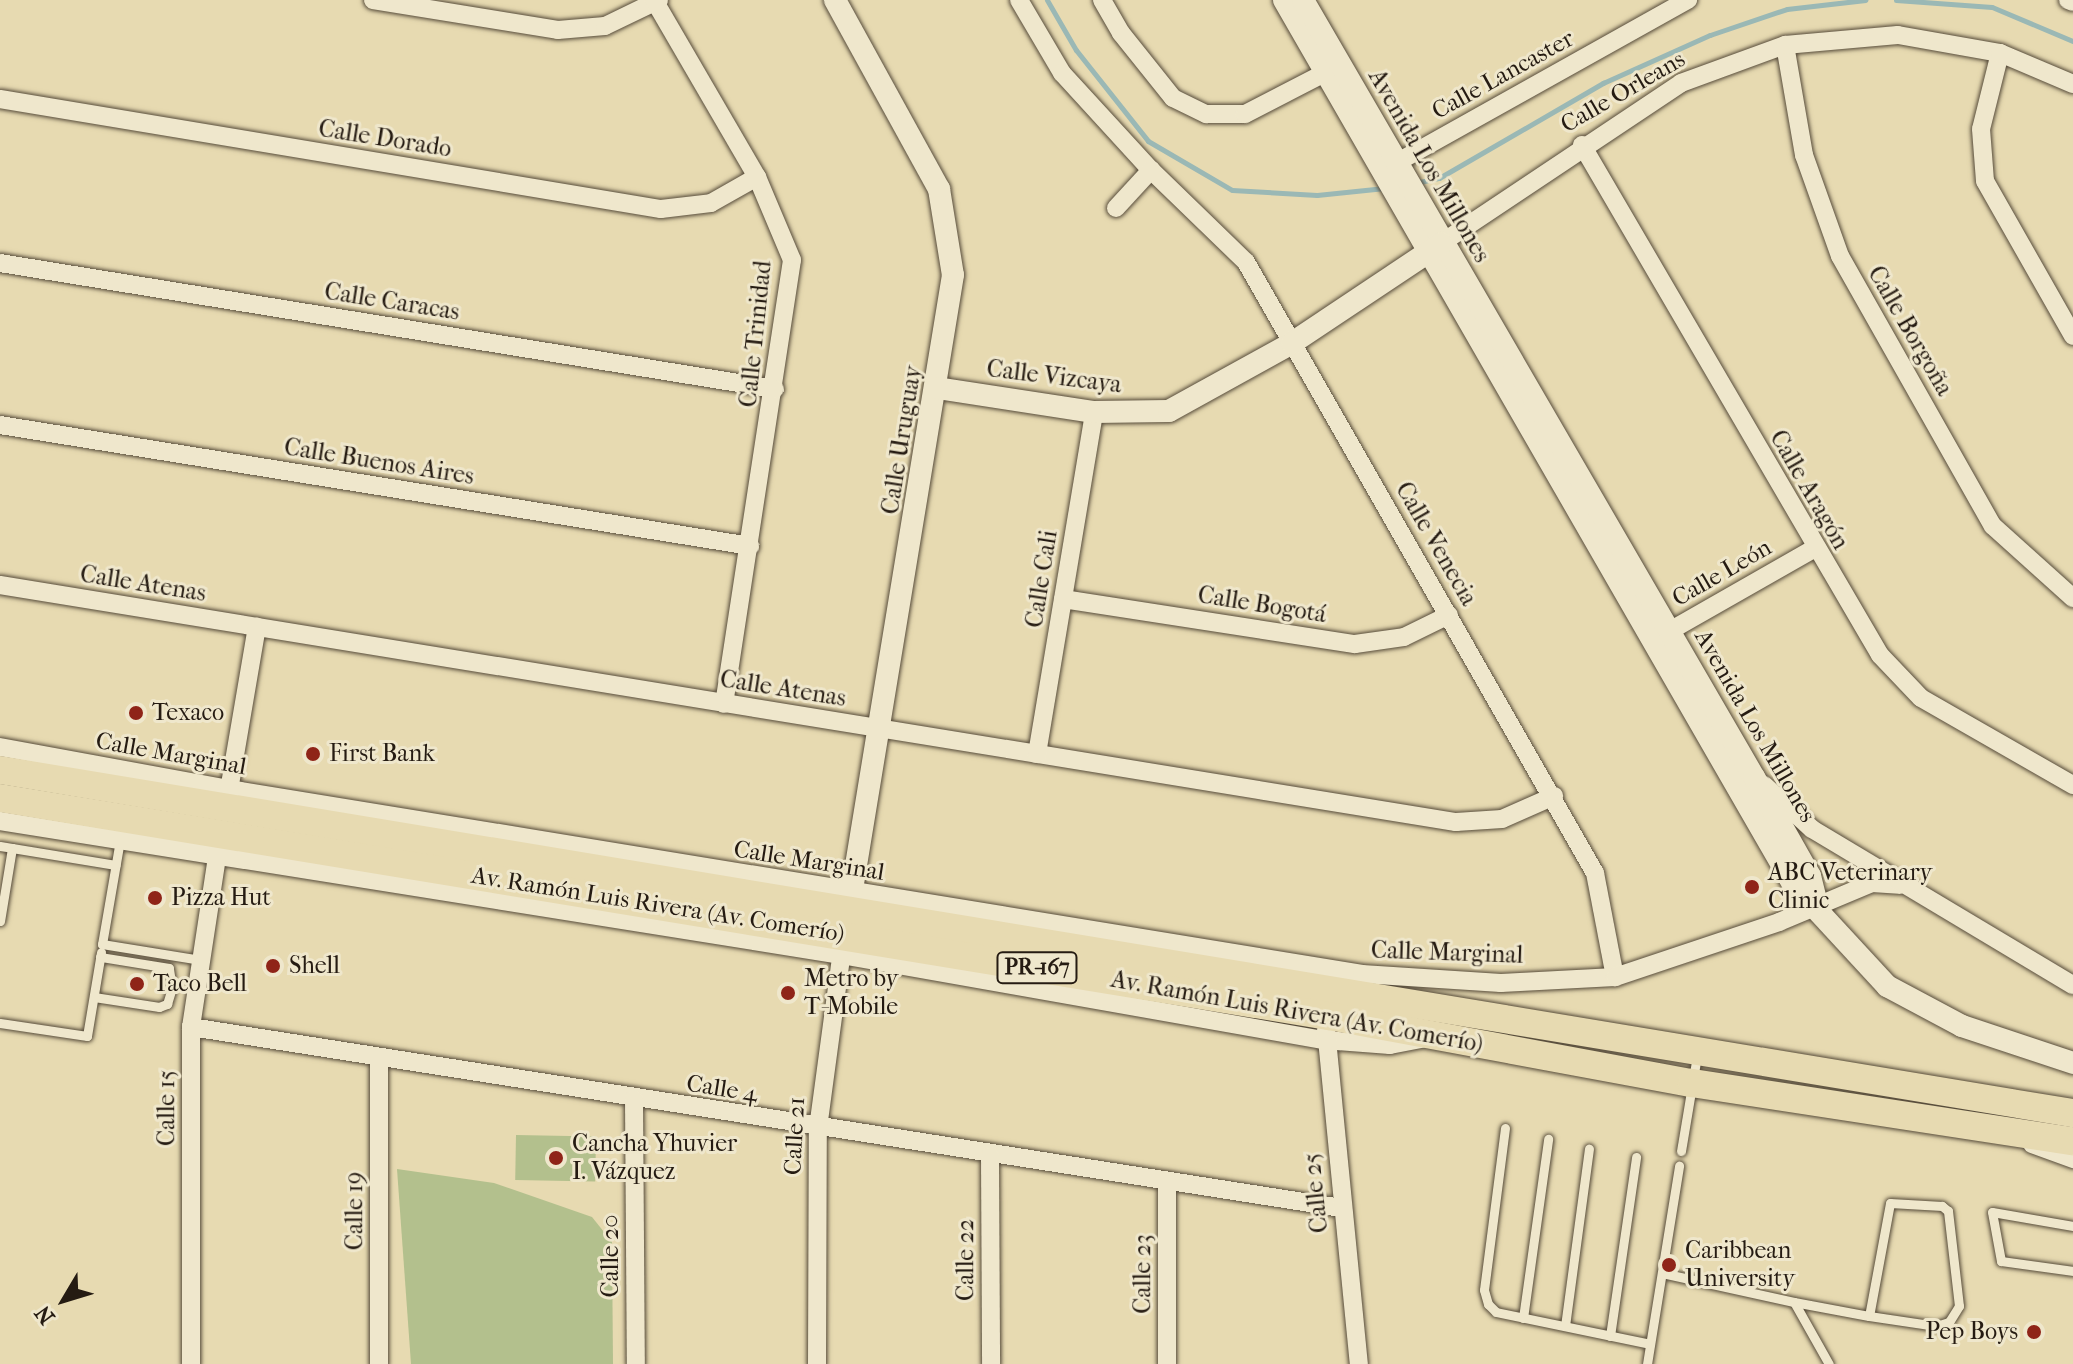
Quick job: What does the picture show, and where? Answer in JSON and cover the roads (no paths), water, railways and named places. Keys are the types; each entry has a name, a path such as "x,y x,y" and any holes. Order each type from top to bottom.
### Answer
{"main road":[{"name":"Av. Ramón Luis Rivera (Av. Comerío)","path":"0,770 223,822"},
{"name":"Av. Ramón Luis Rivera (Av. Comerío)","path":"0,798 223,822 847,924 1697,1052 2073,1113"},
{"name":"Av. Ramón Luis Rivera (Av. Comerío)","path":"847,924 1326,1028 1436,1036 1692,1083 2073,1141"}],"street":[{"path":"373,0 558,30 605,26 656,1"},
{"name":"Calle Uruguay","path":"835,0 939,189 953,275 937,388 847,924"},
{"name":"Calle Venecia","path":"1019,0 1062,73 1151,170 1246,262 1554,796 1595,873 1615,977"},
{"path":"1102,0 1173,98 1206,114 1245,114 1334,68"},
{"name":"Avenida Los Millones","path":"1284,0 1334,68"},
{"name":"Avenida Los Millones","path":"1303,0 1334,68 1662,635 1793,884 1817,905"},
{"name":"Calle Lancaster","path":"1390,166 1688,0"},
{"name":"Calle Trinidad","path":"656,1 757,177 792,260 775,389 724,704"},
{"name":"Calle Orleans","path":"1292,343 1582,145 1681,83 1785,45 1898,35 2000,53 2073,84"},
{"name":"Calle Borgoña","path":"1785,45 1804,155 1840,256 1993,526 2073,598"},
{"path":"2000,53 1981,129 1985,181 2073,336"},
{"name":"Calle Dorado","path":"0,99 661,209 711,203 757,177"},
{"name":"Calle Aragón","path":"1582,145 1880,655 1921,698 2073,785"},
{"path":"1116,208 1151,170"},
{"name":"Calle Caracas","path":"0,263 775,389"},
{"name":"Calle Vizcaya","path":"937,388 1094,412 1169,411 1292,343"},
{"name":"Calle Cali","path":"1037,754 1094,412"},
{"name":"Calle Buenos Aires","path":"0,425 750,546"},
{"name":"Calle León","path":"1662,635 1815,548"},
{"name":"Calle Atenas","path":"0,585 1456,822 1502,819 1554,796"},
{"name":"Calle Bogotá","path":"1063,599 1355,644 1404,637 1449,615"},
{"name":"Calle 15","path":"191,1364 191,1027 257,627"},
{"name":"Avenida Los Millones","path":"1662,635 1754,777 1810,876 1817,905"},
{"name":"Calle Marginal","path":"0,747 223,822 847,924 1362,974 1501,983 1615,977 1872,883 1899,885"},
{"path":"1754,777 1812,829 1899,885 2073,985"},
{"name":"Calle Marginal","path":"0,821 120,840 223,822"},
{"path":"1817,905 1887,986 1962,1026 2073,1063"},
{"name":"Calle 21","path":"817,1364 818,1128 847,924"},
{"name":"Calle 4","path":"191,1027 1167,1184 1341,1208"},
{"name":"Calle 25","path":"1326,1028 1341,1208 1359,1364"},
{"name":"Calle 19","path":"379,1058 379,1364"},
{"name":"Calle 20","path":"634,1099 636,1364"},
{"path":"1992,1129 2073,1159"},
{"name":"Calle 22","path":"990,1156 991,1364"},
{"name":"Calle 23","path":"1167,1184 1167,1364"}],"lane":[{"path":"0,1023 87,1036 120,840"},
{"path":"0,846 116,865"},
{"path":"0,921 12,848"},
{"path":"102,944 201,960"},
{"path":"94,997 159,1007 167,1004 172,988 169,968 100,957"},
{"path":"1681,1151 1697,1052"},
{"path":"1505,1128 1484,1290 1496,1312 1650,1344"},
{"path":"1523,1318 1548,1139"},
{"path":"1565,1326 1589,1149"},
{"path":"1610,1336 1636,1157"},
{"path":"1647,1364 1679,1166"},
{"path":"1662,1273 1794,1302 1869,1316 1943,1326 1955,1315 1959,1306 1948,1211 1942,1206 1890,1203 1869,1316"},
{"path":"2073,1226 1992,1212 2001,1261 2073,1271"},
{"path":"1794,1302 1829,1364"}],"waterway":[{"path":"1047,0 1076,50 1148,141 1232,190 1317,195 1385,188"},
{"path":"1415,183 1439,178 1603,83 1710,35 1787,9 1865,0"},
{"path":"1896,0 1992,7 2073,41"}],"place":[{"name":"Texaco","path":"136,713"},
{"name":"First Bank","path":"313,754"},
{"name":"ABC Veterinary Clinic","path":"1752,887"},
{"name":"Pizza Hut","path":"155,898"},
{"name":"Shell","path":"273,966"},
{"name":"Taco Bell","path":"137,984"},
{"name":"Metro by T-Mobile","path":"788,993"},
{"name":"Cancha Yhuvier I. Vázquez","path":"556,1158"},
{"name":"Caribbean University","path":"1669,1265"},
{"name":"Pep Boys","path":"2034,1332"}]}
